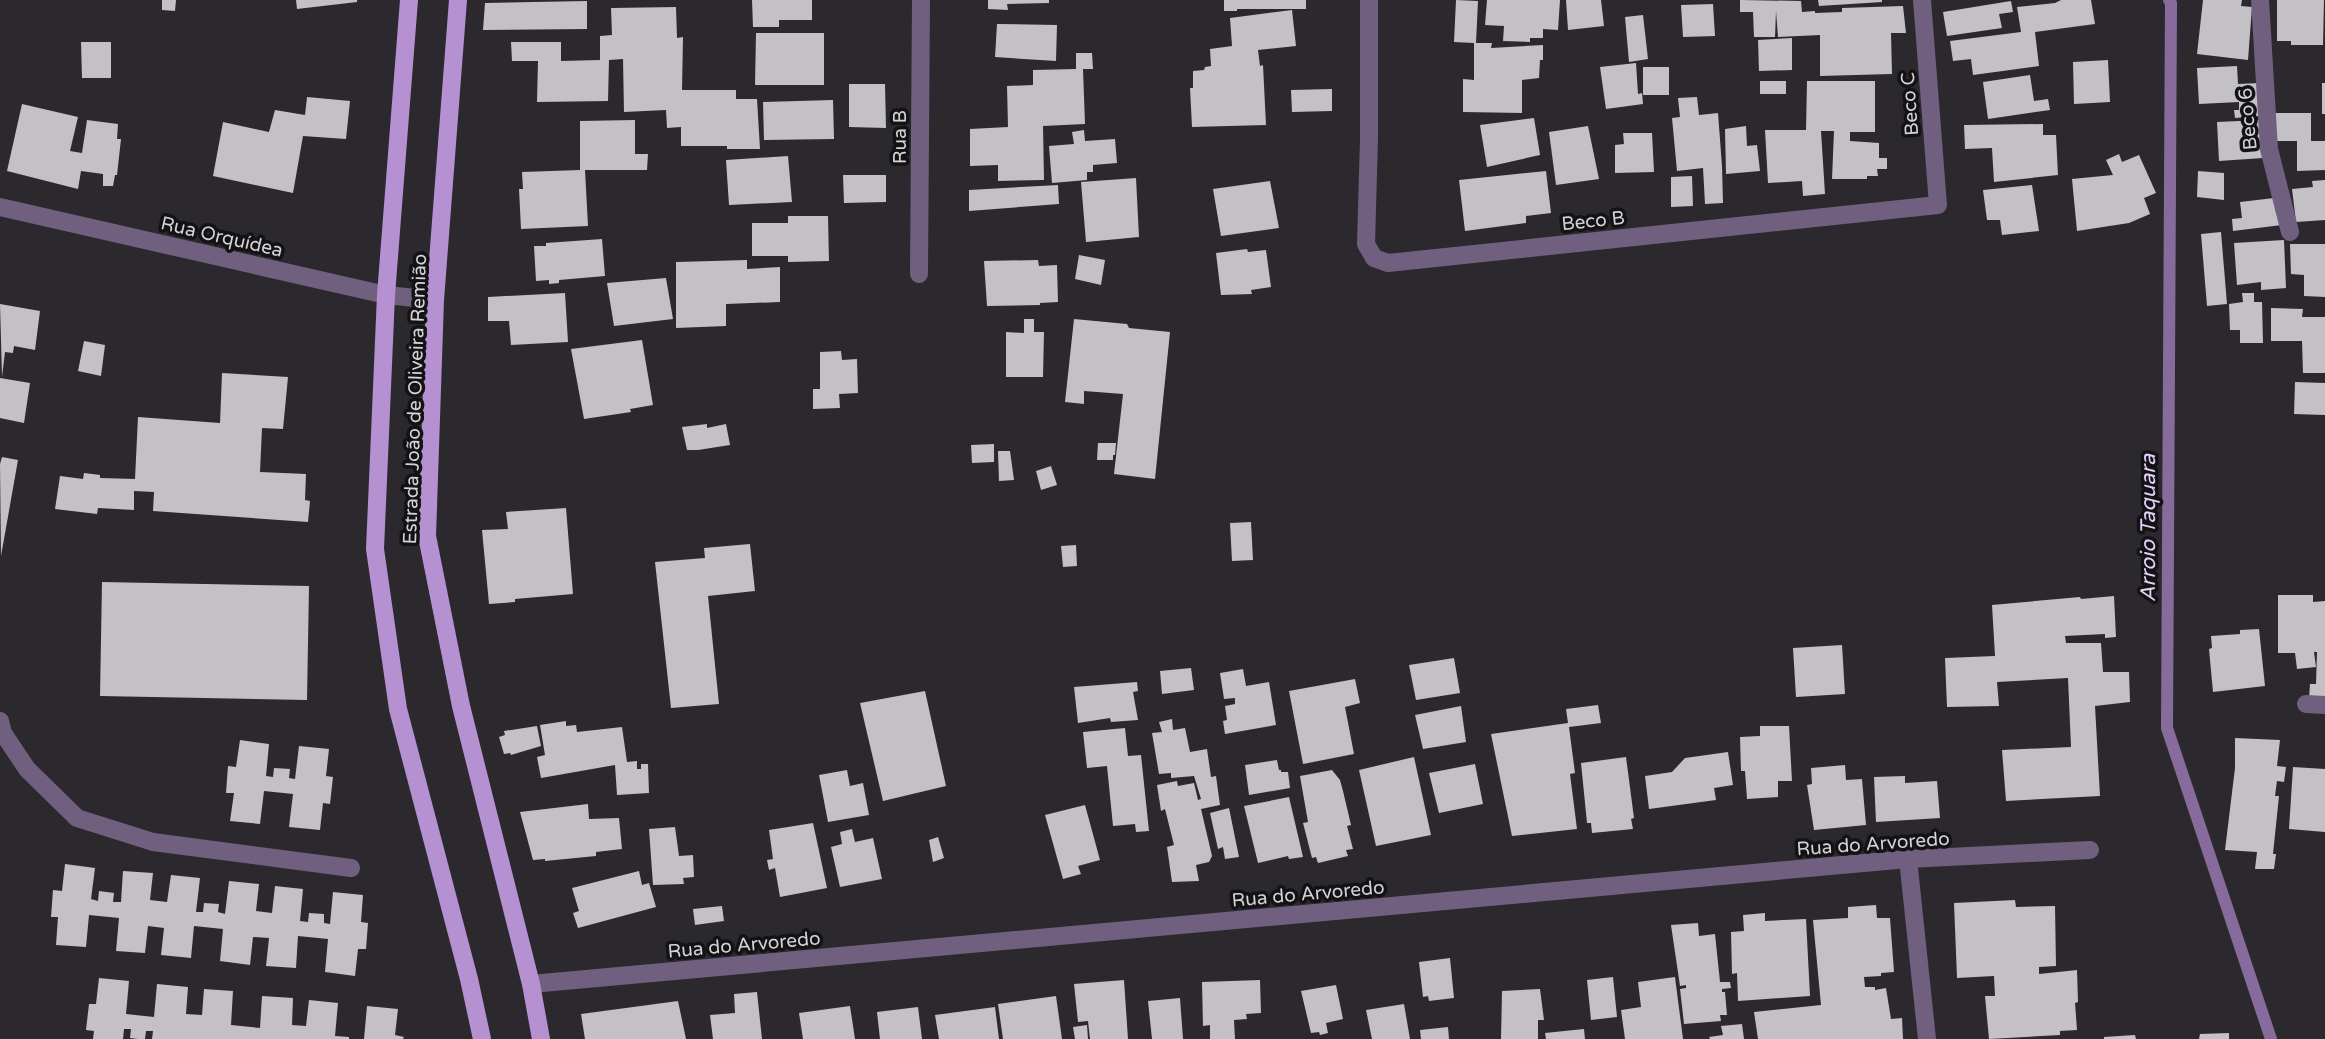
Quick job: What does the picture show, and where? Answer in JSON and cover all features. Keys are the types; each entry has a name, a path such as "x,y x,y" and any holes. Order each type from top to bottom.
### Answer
{"main road":[{"name":"Estrada João de Oliveira Remião","path":"409,0 386,295 375,550 398,709 470,979 482,1039"},
{"name":"Estrada João de Oliveira Remião","path":"458,0 435,300 427,536 461,706 531,984 541,1039"}],"street":[{"name":"Rua B","path":"919,274 921,0"},
{"name":"Beco B","path":"1369,0 1370,139 1366,244 1374,258 1388,262 1938,205"},
{"name":"Beco C","path":"1922,0 1938,205"},
{"name":"Beco 6","path":"2260,0 2269,149 2290,232"},
{"name":"Rua Orquídea","path":"0,207 386,295 435,300"},
{"path":"2306,704 2325,705"},
{"path":"0,721 3,733 27,769 77,818 153,842 351,868"},
{"name":"Rua do Arvoredo","path":"531,984 1908,859 2090,850"},
{"path":"1908,859 1927,1039"}],"building":[{"path":"162,0 176,0 175,11 162,10"},
{"path":"296,0 357,0 357,2 297,9"},
{"path":"752,0 812,0 812,20 779,20 779,27 753,27"},
{"path":"988,0 1049,0 1049,3 1007,4 1008,10 988,9"},
{"path":"1224,0 1306,0 1306,9 1224,11"},
{"path":"1456,0 1478,1 1476,43 1492,43 1491,48 1543,45 1539,78 1522,80 1522,113 1463,112 1463,79 1474,80 1474,43 1454,42"},
{"path":"1487,0 1560,0 1558,30 1543,29 1543,38 1530,38 1530,42 1503,41 1504,26 1485,25"},
{"path":"1566,0 1601,0 1604,26 1568,30"},
{"path":"1740,0 1801,1 1802,12 1815,13 1842,12 1842,8 1903,6 1906,33 1891,33 1892,74 1820,76 1820,35 1778,37 1776,11 1775,37 1754,37 1753,12 1740,12"},
{"path":"1818,0 1882,0 1882,2 1819,6"},
{"path":"2061,0 2091,0 2095,24 2035,32 2039,66 1973,75 1971,59 1953,61 1950,41 2021,32 2017,7"},
{"path":"2203,0 2242,0 2241,6 2252,7 2248,60 2197,54"},
{"path":"2277,0 2324,0 2323,45 2291,45 2291,41 2277,41"},
{"path":"587,1 587,29 483,30 485,3"},
{"path":"2011,1 2013,12 1999,14 2002,28 1947,36 1943,12"},
{"path":"1713,4 1715,36 1683,37 1681,5"},
{"path":"676,7 677,38 683,37 682,90 736,90 736,99 757,99 760,149 681,146 681,127 667,128 666,110 624,112 623,59 609,60 608,101 537,102 538,61 512,61 511,42 561,42 561,61 600,60 600,36 612,35 611,8"},
{"path":"1292,10 1296,46 1258,50 1260,66 1263,65 1266,125 1192,127 1190,88 1193,88 1193,71 1211,66 1210,49 1232,46 1230,18"},
{"path":"1643,15 1648,59 1629,62 1625,17"},
{"path":"997,24 1057,25 1056,61 995,57"},
{"path":"756,33 824,33 824,85 755,85"},
{"path":"1792,38 1792,70 1759,71 1758,40"},
{"path":"81,42 111,42 111,78 82,78"},
{"path":"1076,53 1092,53 1093,69 1083,69 1085,124 1043,126 1044,180 998,181 998,165 970,166 970,129 1008,127 1007,86 1033,85 1033,70 1076,69"},
{"path":"2108,60 2110,102 2074,104 2073,62"},
{"path":"1636,63 1638,94 1642,93 1643,104 1606,109 1600,67"},
{"path":"2237,66 2238,84 2259,83 2261,116 2235,118 2234,110 2239,110 2239,102 2199,104 2197,68"},
{"path":"1643,67 1669,67 1669,95 1643,95"},
{"path":"2030,75 2034,101 2048,99 2050,110 1988,119 1983,82"},
{"path":"1760,81 1786,81 1786,94 1760,94"},
{"path":"1807,81 1875,81 1875,132 1850,132 1850,141 1879,143 1879,158 1887,158 1887,169 1877,169 1878,176 1867,176 1867,179 1832,179 1834,131 1821,131 1825,194 1803,196 1802,181 1768,183 1765,130 1806,130"},
{"path":"2322,83 2325,83 2325,114 2322,114"},
{"path":"849,84 885,84 886,128 849,127"},
{"path":"1332,89 1332,111 1292,112 1291,90"},
{"path":"307,97 350,101 346,139 303,136 293,193 213,176 223,122 269,132 275,110 305,115"},
{"path":"1697,97 1699,115 1718,113 1723,203 1705,204 1703,168 1677,171 1672,118 1680,117 1678,98"},
{"path":"833,100 834,139 764,140 763,102"},
{"path":"22,104 78,117 70,151 82,153 87,120 118,124 117,139 121,139 113,186 103,186 103,174 81,171 78,189 7,171"},
{"path":"2272,113 2311,113 2311,141 2325,141 2325,170 2297,171 2297,141 2275,141"},
{"path":"1534,118 1540,155 1487,167 1480,125"},
{"path":"635,120 635,154 648,154 647,170 585,170 588,226 521,229 519,189 523,189 522,172 580,170 580,121"},
{"path":"2262,120 2263,158 2219,161 2217,122"},
{"path":"2043,124 2043,135 2056,135 2058,175 1994,182 1992,148 1965,149 1964,125"},
{"path":"1588,126 1599,179 1556,185 1549,132"},
{"path":"1746,126 1747,146 1757,145 1760,171 1726,174 1725,129"},
{"path":"1084,130 1085,141 1115,139 1117,163 1093,165 1093,172 1087,172 1087,180 1052,183 1049,146 1074,144 1072,132"},
{"path":"1623,133 1652,133 1654,172 1615,173 1615,145 1624,144"},
{"path":"2119,154 2122,162 2139,155 2156,193 2144,198 2150,214 2129,223 2077,231 2072,179 2113,175 2106,160"},
{"path":"788,156 792,202 729,205 726,160"},
{"path":"1546,171 1551,213 1526,216 1526,223 1465,231 1459,180"},
{"path":"2198,171 2224,173 2224,200 2197,197"},
{"path":"843,175 886,175 886,202 844,203"},
{"path":"1692,176 1693,206 1671,207 1671,177"},
{"path":"1136,178 1139,237 1086,242 1081,182"},
{"path":"2325,180 2325,220 2296,222 2292,189 2313,187 2312,181"},
{"path":"1270,181 1279,228 1221,236 1213,189"},
{"path":"1058,185 1059,204 969,211 969,190"},
{"path":"2032,185 2039,231 2002,235 2000,220 1987,220 1983,190"},
{"path":"2274,198 2276,213 2279,213 2282,225 2233,231 2232,219 2242,218 2240,202"},
{"path":"788,216 828,216 829,261 788,262 788,256 752,256 752,223 788,223"},
{"path":"2221,232 2227,304 2207,306 2201,234"},
{"path":"602,239 605,276 559,280 559,283 549,284 549,280 536,281 534,246"},
{"path":"2284,240 2286,288 2261,290 2261,282 2237,285 2234,243"},
{"path":"2290,244 2325,244 2325,297 2304,296 2304,275 2291,274"},
{"path":"1247,249 1248,252 1266,250 1271,287 1251,290 1252,294 1221,295 1216,253"},
{"path":"1079,255 1105,260 1101,285 1075,279"},
{"path":"747,260 747,269 780,267 780,302 726,304 726,326 676,328 676,262"},
{"path":"1038,260 1039,266 1057,265 1058,302 987,306 984,261"},
{"path":"666,278 673,319 614,326 607,283"},
{"path":"565,293 568,342 511,345 509,321 488,321 488,297"},
{"path":"2242,293 2254,293 2254,302 2262,302 2263,343 2240,343 2240,330 2230,330 2229,304 2243,302"},
{"path":"0,304 40,311 35,350 14,346 13,353 5,352 2,377"},
{"path":"2271,308 2303,309 2302,317 2325,317 2325,373 2303,373 2302,341 2271,341"},
{"path":"1024,319 1034,319 1034,332 1044,332 1043,377 1006,377 1006,332 1024,333"},
{"path":"1074,319 1127,324 1129,328 1170,332 1155,479 1114,474 1123,394 1084,391 1084,404 1065,402"},
{"path":"642,340 653,405 630,409 631,412 584,419 571,349"},
{"path":"84,341 105,345 101,376 78,371"},
{"path":"841,351 842,360 857,359 858,393 839,394 840,408 813,409 813,389 820,389 820,352"},
{"path":"222,373 288,377 283,429 262,428 260,472 306,474 305,500 310,501 308,522 153,511 154,492 134,491 134,510 98,508 97,514 55,509 60,476 83,479 84,473 100,475 100,478 135,479 138,417 220,423"},
{"path":"0,378 30,383 24,423 0,418"},
{"path":"2295,382 2325,383 2325,415 2294,414"},
{"path":"707,424 707,428 726,424 730,445 687,450 682,427"},
{"path":"1098,443 1116,443 1113,460 1097,460"},
{"path":"994,444 994,462 972,463 971,445"},
{"path":"998,451 1010,451 1014,480 999,481"},
{"path":"2,457 18,460 1,556 0,464"},
{"path":"1051,466 1057,485 1041,490 1036,471"},
{"path":"566,508 573,594 489,604 482,530 508,529 506,512"},
{"path":"1251,522 1253,560 1232,561 1230,523"},
{"path":"750,544 755,591 708,596 719,704 671,708 655,562 705,558 704,548"},
{"path":"1076,545 1077,566 1063,567 1061,546"},
{"path":"102,582 309,586 307,700 100,696"},
{"path":"2278,595 2313,595 2313,602 2325,601 2325,699 2309,698 2310,684 2316,684 2317,652 2314,652 2316,667 2297,669 2295,653 2278,653"},
{"path":"2114,596 2116,637 2105,638 2105,634 2065,636 2066,643 2101,643 2103,672 2129,672 2130,702 2095,706 2100,796 2006,801 2002,750 2071,747 2068,678 1997,682 1999,706 1947,707 1945,658 1995,656 1992,605"},
{"path":"2259,629 2265,686 2213,692 2209,649 2212,648 2211,636 2240,634 2240,630"},
{"path":"1842,645 1845,694 1796,697 1793,648"},
{"path":"1454,658 1460,693 1416,700 1409,665"},
{"path":"1191,668 1194,690 1162,694 1160,671"},
{"path":"1243,669 1246,686 1269,682 1276,725 1225,734 1225,706 1235,704 1235,698 1224,699 1220,673"},
{"path":"1355,679 1360,703 1345,707 1354,754 1303,764 1289,691"},
{"path":"1137,682 1138,691 1133,692 1138,720 1111,722 1110,718 1078,723 1074,687"},
{"path":"925,691 946,786 883,801 860,703"},
{"path":"1598,705 1601,723 1569,727 1575,773 1570,774 1577,829 1512,836 1491,734 1568,723 1566,709"},
{"path":"1461,706 1466,742 1423,749 1415,715"},
{"path":"1172,719 1173,730 1185,728 1190,752 1207,749 1211,777 1216,776 1220,805 1201,809 1212,856 1209,862 1196,865 1199,881 1172,882 1167,847 1174,845 1165,809 1161,811 1157,785 1177,781 1178,786 1194,783 1198,800 1201,799 1194,776 1171,778 1171,773 1159,774 1152,733 1162,732 1159,722"},
{"path":"566,721 566,726 576,725 577,732 622,727 627,762 637,761 637,769 641,769 641,764 648,764 649,793 617,795 615,765 541,778 537,757 545,755 540,725"},
{"path":"537,726 541,746 511,755 504,754 499,737 505,735 504,731"},
{"path":"1760,726 1789,726 1792,781 1778,781 1778,797 1747,799 1745,771 1741,771 1740,737 1760,736"},
{"path":"1125,728 1128,756 1141,755 1149,831 1136,832 1135,824 1113,826 1107,766 1087,768 1083,732"},
{"path":"2235,738 2280,740 2277,766 2286,767 2284,782 2277,781 2275,796 2279,796 2274,869 2255,869 2257,852 2225,850 2235,768"},
{"path":"240,740 269,744 266,776 273,777 274,768 290,769 289,778 295,779 299,746 329,749 326,776 333,777 330,804 323,803 320,830 289,827 293,794 264,791 260,824 230,821 234,793 226,793 228,766 236,767"},
{"path":"1728,752 1733,785 1714,788 1716,800 1649,809 1645,776 1672,772 1685,758"},
{"path":"1414,757 1431,835 1376,846 1359,770"},
{"path":"1626,757 1633,829 1592,833 1591,823 1587,823 1581,763"},
{"path":"1277,760 1279,770 1288,772 1290,788 1249,795 1245,765"},
{"path":"1475,764 1483,804 1439,813 1429,773"},
{"path":"1845,765 1846,780 1862,779 1866,825 1814,830 1807,785 1812,784 1811,768"},
{"path":"2293,767 2325,769 2325,832 2289,829"},
{"path":"847,770 850,786 863,783 869,815 828,822 819,775"},
{"path":"1332,770 1340,780 1343,791 1351,825 1347,826 1353,849 1346,850 1348,856 1318,863 1316,857 1312,858 1303,823 1308,822 1300,776"},
{"path":"1905,776 1905,783 1937,781 1940,818 1876,822 1874,777"},
{"path":"1289,797 1303,857 1289,859 1288,856 1258,863 1244,806"},
{"path":"588,804 589,819 619,818 622,849 596,852 596,856 533,860 520,812"},
{"path":"1085,805 1100,860 1078,866 1081,874 1063,879 1045,815"},
{"path":"1229,808 1239,857 1225,859 1223,847 1218,849 1210,813"},
{"path":"813,823 827,888 780,897 775,868 769,870 767,860 773,859 769,830"},
{"path":"675,827 679,856 693,855 694,877 683,878 684,884 653,885 649,829"},
{"path":"852,829 855,842 873,838 882,879 840,887 831,847 842,844 840,832"},
{"path":"938,837 944,858 933,862 929,840"},
{"path":"65,864 95,868 91,899 98,901 99,891 114,893 113,902 121,902 123,871 153,873 150,900 167,902 171,875 200,878 196,912 203,912 204,903 219,904 218,912 225,914 229,881 259,884 256,911 272,913 275,886 303,889 300,921 308,922 309,913 324,914 324,923 330,924 333,892 363,895 361,922 368,923 366,949 358,949 355,976 325,972 328,939 298,936 296,968 266,966 269,938 253,937 250,965 220,961 223,929 194,926 191,958 161,955 164,928 148,926 145,953 116,951 119,918 89,915 86,947 56,945 58,917 51,917 53,890 62,891"},
{"path":"639,871 642,885 649,883 656,907 578,928 573,913 579,911 572,888"},
{"path":"2015,900 2016,907 2055,906 2056,966 2039,967 2039,974 2077,970 2077,1030 2060,1031 2060,1035 1989,1039 1985,996 1995,996 1994,976 1957,978 1954,903"},
{"path":"1876,905 1877,918 1890,918 1894,972 1864,977 1865,987 1875,987 1875,990 1886,988 1891,1019 1902,1018 1903,1039 1758,1039 1754,1012 1821,1005 1813,920 1848,918 1848,907"},
{"path":"722,906 724,921 695,925 693,909"},
{"path":"1765,913 1765,921 1806,919 1810,996 1738,1001 1737,973 1732,974 1731,932 1744,931 1743,915"},
{"path":"1698,923 1699,936 1715,934 1720,982 1730,982 1731,988 1722,989 1722,992 1725,992 1727,1015 1720,1015 1721,1021 1684,1024 1680,989 1686,988 1686,985 1680,986 1671,925"},
{"path":"1450,958 1454,998 1429,1001 1428,996 1423,997 1419,962"},
{"path":"1613,977 1617,1017 1591,1020 1587,980"},
{"path":"1675,977 1683,1039 1625,1039 1621,1010 1641,1007 1638,982"},
{"path":"99,978 129,981 126,1014 154,1017 157,984 188,987 186,1014 202,1015 204,989 233,991 231,1025 260,1028 262,996 293,998 292,1025 306,1026 309,1000 338,1003 335,1036 349,1039 152,1039 153,1031 146,1031 145,1039 138,1039 130,1038 131,1029 124,1029 123,1039 93,1039 94,1031 86,1030 89,1004 96,1004"},
{"path":"1124,980 1128,1039 1090,1039 1088,1021 1078,1022 1074,984"},
{"path":"1260,980 1261,1013 1246,1014 1247,1019 1234,1020 1235,1039 1210,1039 1210,1025 1203,1026 1202,982"},
{"path":"1336,985 1343,1019 1326,1023 1328,1033 1311,1033 1301,991"},
{"path":"1540,989 1544,1020 1538,1020 1538,1039 1501,1039 1502,991"},
{"path":"757,992 762,1039 713,1039 710,1015 735,1013 734,994"},
{"path":"1056,996 1062,1039 1003,1039 998,1004"},
{"path":"1180,998 1183,1039 1152,1039 1148,1001"},
{"path":"678,1001 686,1039 585,1039 581,1014"},
{"path":"1404,1004 1410,1039 1372,1039 1366,1010"},
{"path":"367,1006 398,1009 395,1035 404,1037 403,1039 364,1039"},
{"path":"850,1006 855,1039 803,1039 799,1013"},
{"path":"918,1007 922,1039 880,1039 877,1012"},
{"path":"995,1007 999,1039 939,1039 935,1015"},
{"path":"1742,1024 1744,1039 1709,1037 1723,1035 1721,1026"},
{"path":"1087,1025 1088,1039 1075,1039 1073,1027"},
{"path":"1448,1027 1449,1039 1421,1039 1420,1030"},
{"path":"1584,1029 1585,1039 1546,1039 1545,1033"},
{"path":"2229,1033 2229,1039 2199,1039 2200,1034"},
{"path":"2135,1035 2136,1039 2104,1039 2104,1037"}],"waterway":[{"name":"Arroio Taquara","path":"2169,0 2167,728 2271,1039"}]}
